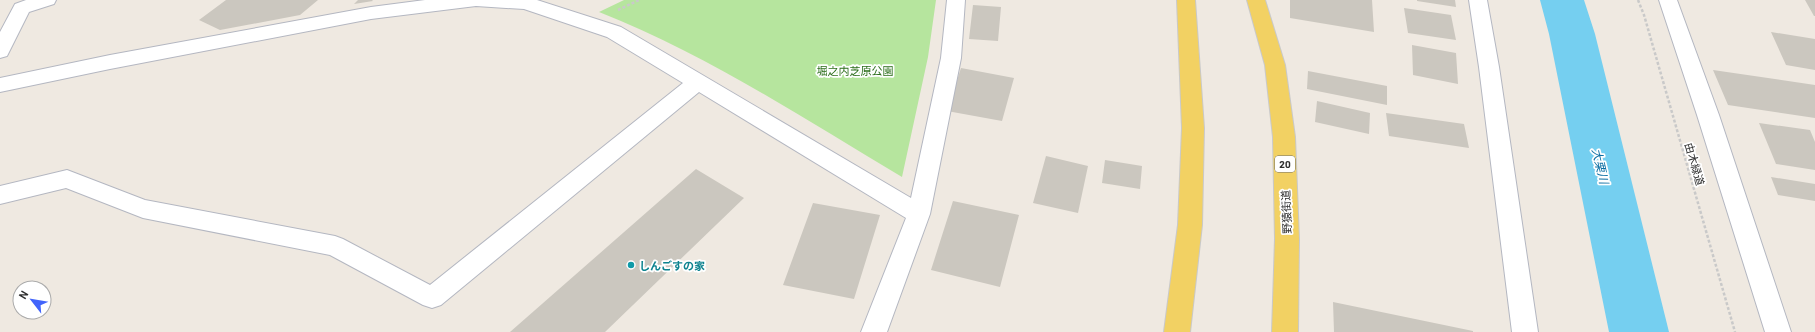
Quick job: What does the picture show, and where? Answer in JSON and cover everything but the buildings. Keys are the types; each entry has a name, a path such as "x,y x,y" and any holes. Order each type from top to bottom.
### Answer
{"main road":[{"path":"1177,332 1190,225 1191,203 1193,128 1186,0"},
{"name":"野猿街道","path":"1256,0 1275,65 1284,137 1287,239 1286,332"}],"street":[{"path":"0,15 47,0"},
{"path":"0,85 110,62 371,13 476,0 519,1 614,32 919,214"},
{"path":"874,332 919,214 951,58 956,0"},
{"path":"1478,0 1489,67 1525,332"},
{"path":"1668,0 1708,115 1778,332"},
{"path":"0,51 22,8"},
{"path":"0,195 67,179 143,209 335,246 432,298 698,82"}],"path":[{"name":"由木緑道","path":"1638,0 1646,23 1735,332"}],"green space":[{"name":"堀之内芝原公園","path":"624,0 936,0 928,57 902,177 754,88 716,67 678,47 599,12"}],"waterway":[{"name":"大栗川","path":"1562,0 1572,34 1639,332"}],"place":[{"name":"しんごすの家","path":"631,265"}]}
